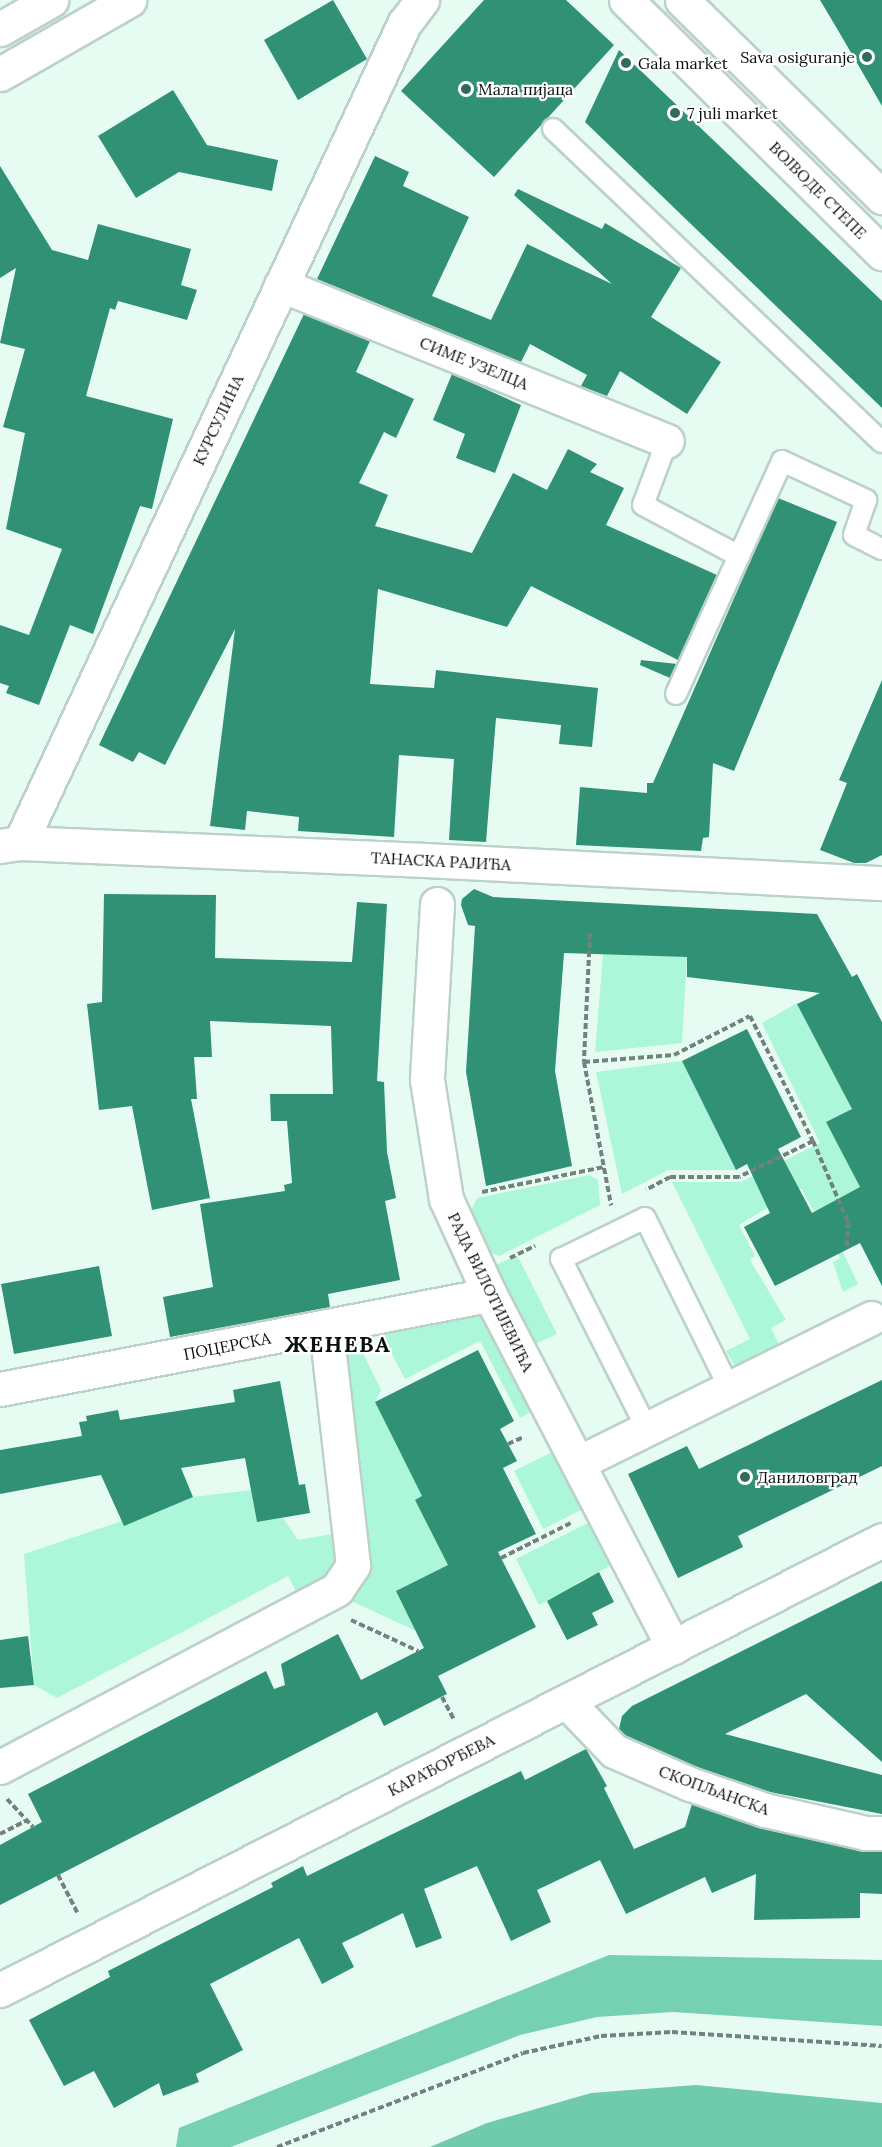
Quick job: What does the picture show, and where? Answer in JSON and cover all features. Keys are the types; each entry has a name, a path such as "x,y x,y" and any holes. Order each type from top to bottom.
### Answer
{"street":[{"path":"0,29 51,0"},
{"path":"0,74 129,0"},
{"name":"КУРСУЛИНА","path":"10,845 281,285 404,24 422,0"},
{"name":"ВОЈВОДЕ СТЕПЕ","path":"626,0 882,253"},
{"path":"682,0 882,197"},
{"name":"СИМЕ УЗЕЛЦА","path":"281,285 667,441"},
{"name":"ТАНАСКА РАЈИЋА","path":"10,845 882,883"},
{"name":"РАДА ВИЛОТИЈЕВИЋА","path":"437,904 427,1080 446,1199 485,1284 673,1647"},
{"name":"ПОЦЕРСКА","path":"0,1389 326,1327 485,1284"},
{"path":"578,1463 871,1318"},
{"path":"0,1767 338,1589 353,1565 326,1327"},
{"name":"КАРАЂОРЂЕВА","path":"0,1990 568,1703 882,1540"},
{"name":"СКОПЉАНСКА","path":"568,1703 614,1751 690,1784 765,1810 866,1833 882,1833"}],"lane":[{"path":"553,129 882,441"},
{"path":"667,441 643,505 739,556"},
{"path":"676,694 782,461 866,500 854,535 882,549"},
{"path":"647,1429 561,1259 645,1218 729,1389"}],"path":[{"path":"590,933 584,1062 612,1208"},
{"path":"584,1062 674,1054 750,1016 813,1141 848,1222 847,1248"},
{"path":"641,1193 670,1177 739,1177 813,1141"},
{"path":"446,1199 604,1167"},
{"path":"602,1214 622,1203"},
{"path":"485,1284 538,1244"},
{"path":"501,1558 602,1508"},
{"path":"312,1602 418,1651"},
{"path":"0,1792 33,1827"},
{"path":"0,1834 27,1820"},
{"path":"276,2147 523,2053 601,2036 672,2032 882,2046"}],"shaded area":[{"path":"603,954 687,957 682,1043 595,1052"},
{"path":"797,1003 852,1109 826,1122 881,1227 832,1229 858,1284 843,1292 833,1262 840,1258 801,1188 739,1225 755,1256 750,1260 786,1320 771,1328 782,1351 737,1369 726,1351 750,1339 672,1182 741,1182 820,1143 762,1023"},
{"path":"682,1061 736,1170 668,1170 622,1194 596,1072"},
{"path":"589,1175 598,1180 600,1205 499,1256 489,1252 470,1212 477,1198"},
{"path":"517,1255 557,1334 519,1351 479,1273"},
{"path":"471,1312 484,1318 534,1410 520,1418 480,1341 405,1379 379,1330"},
{"path":"358,1343 381,1390 375,1402 401,1455 434,1490 415,1500 448,1565 416,1631 347,1599 300,1599 288,1576 57,1698 34,1685 24,1554 122,1521 124,1525 193,1497 251,1490 257,1522 283,1518 298,1540 348,1531 344,1355"},
{"path":"556,1450 585,1508 543,1529 514,1471"},
{"path":"590,1522 612,1565 575,1584 579,1592 566,1591 539,1605 516,1559"},
{"path":"609,1955 882,1960 882,2026 673,2012 597,2017 520,2035 231,2147 176,2147 179,2128"},
{"path":"696,2085 882,2103 882,2147 430,2147 487,2123 591,2093"}],"building":[{"path":"333,0 367,59 298,100 264,40"},
{"name":"Мала пијаца","path":"484,0 566,0 614,45 494,177 401,91"},
{"path":"820,0 882,0 882,106 839,32"},
{"path":"619,50 882,301 882,408 585,122"},
{"path":"173,90 207,145 278,160 272,191 179,172 136,198 98,136"},
{"path":"375,156 409,172 403,186 469,217 432,296 491,320 527,244 612,284 514,195 518,189 602,229 605,223 681,268 651,317 721,362 687,414 620,371 607,396 581,386 587,375 530,344 521,362 317,279"},
{"path":"0,166 52,250 88,260 98,224 191,249 181,285 197,290 187,320 118,301 115,310 110,308 86,396 173,419 152,509 140,506 93,634 70,625 39,705 6,693 9,686 0,683 0,625 29,635 62,549 6,529 25,433 3,427 25,349 0,343 16,268 0,278"},
{"path":"304,314 370,341 356,372 414,399 396,438 384,432 359,483 388,495 375,526 472,553 513,473 547,490 568,449 597,464 590,472 624,488 606,525 717,575 678,660 531,586 507,627 378,589 370,684 434,688 436,670 598,688 592,747 559,744 561,725 496,718 486,842 449,840 454,759 399,755 394,837 298,831 299,817 247,811 245,830 210,826 235,629 165,765 139,752 133,762 99,745"},
{"path":"452,374 521,405 495,473 456,458 465,434 433,420"},
{"path":"778,498 837,522 734,771 713,763 709,837 703,838 701,851 576,845 580,787 647,793 647,783 653,783"},
{"path":"641,660 677,664 670,678 640,665"},
{"path":"882,680 882,855 866,863 854,863 820,850 847,783 839,780"},
{"path":"474,889 493,897 817,914 852,977 857,974 882,1022 882,1286 860,1243 775,1286 744,1227 770,1213 747,1164 736,1170 682,1061 747,1029 801,1137 778,1149 812,1213 860,1187 826,1122 852,1109 797,1004 820,993 687,977 687,957 564,953 555,1071 572,1166 486,1186 466,1072 475,926 468,925 461,905 462,899"},
{"path":"104,894 216,895 215,958 352,962 357,902 387,904 377,1081 384,1082 387,1152 396,1198 385,1201 400,1280 328,1294 330,1307 170,1337 163,1297 213,1287 200,1204 285,1191 284,1185 292,1183 287,1121 271,1121 270,1094 333,1094 331,1026 210,1021 212,1057 194,1057 197,1099 191,1099 210,1198 152,1210 132,1106 99,1110 87,1004 102,1002"},
{"path":"99,1266 112,1336 14,1354 1,1284"},
{"path":"478,1350 514,1421 500,1429 517,1461 503,1468 536,1534 498,1552 536,1627 438,1676 447,1694 384,1726 377,1712 0,1905 0,1845 42,1822 28,1794 266,1671 274,1689 285,1685 281,1664 338,1634 361,1680 424,1648 396,1591 448,1565 415,1500 422,1496 375,1402"},
{"name":"Даниловград","path":"882,1380 882,1466 738,1536 743,1547 678,1578 628,1474 687,1446 699,1469"},
{"path":"280,1381 299,1485 305,1484 310,1513 257,1522 245,1458 181,1468 193,1497 124,1526 101,1475 0,1494 0,1450 82,1436 79,1422 87,1421 86,1416 118,1410 120,1420 235,1402 233,1390"},
{"path":"599,1572 614,1602 592,1613 598,1625 567,1640 547,1601"},
{"path":"882,1581 882,1762 806,1694 725,1734 882,1775 882,1814 770,1792 697,1767 625,1735 619,1729 622,1716 632,1706"},
{"path":"28,1636 34,1685 0,1688 0,1640"},
{"path":"586,1749 607,1786 604,1788 634,1849 685,1827 692,1804 761,1828 862,1851 882,1852 882,1894 860,1893 860,1918 754,1920 756,1874 712,1893 705,1877 626,1914 600,1860 537,1890 551,1922 511,1941 477,1866 424,1889 442,1938 416,1948 403,1913 342,1943 354,1967 322,1984 299,1938 210,1984 243,2050 196,2074 199,2082 163,2096 159,2083 114,2108 94,2071 64,2086 29,2020 110,1977 108,1971 273,1887 271,1883 303,1866 307,1876 521,1771 525,1780"}],"place":[{"name":"Sava osiguranje","path":"867,57"},
{"name":"Gala market","path":"626,63"},
{"name":"Мала пијаца","path":"466,89"},
{"name":"7 juli market","path":"675,113"},
{"name":"Даниловград","path":"745,1477"}],"district":[{"name":"ЖЕНЕВА","path":"338,1345"}]}
